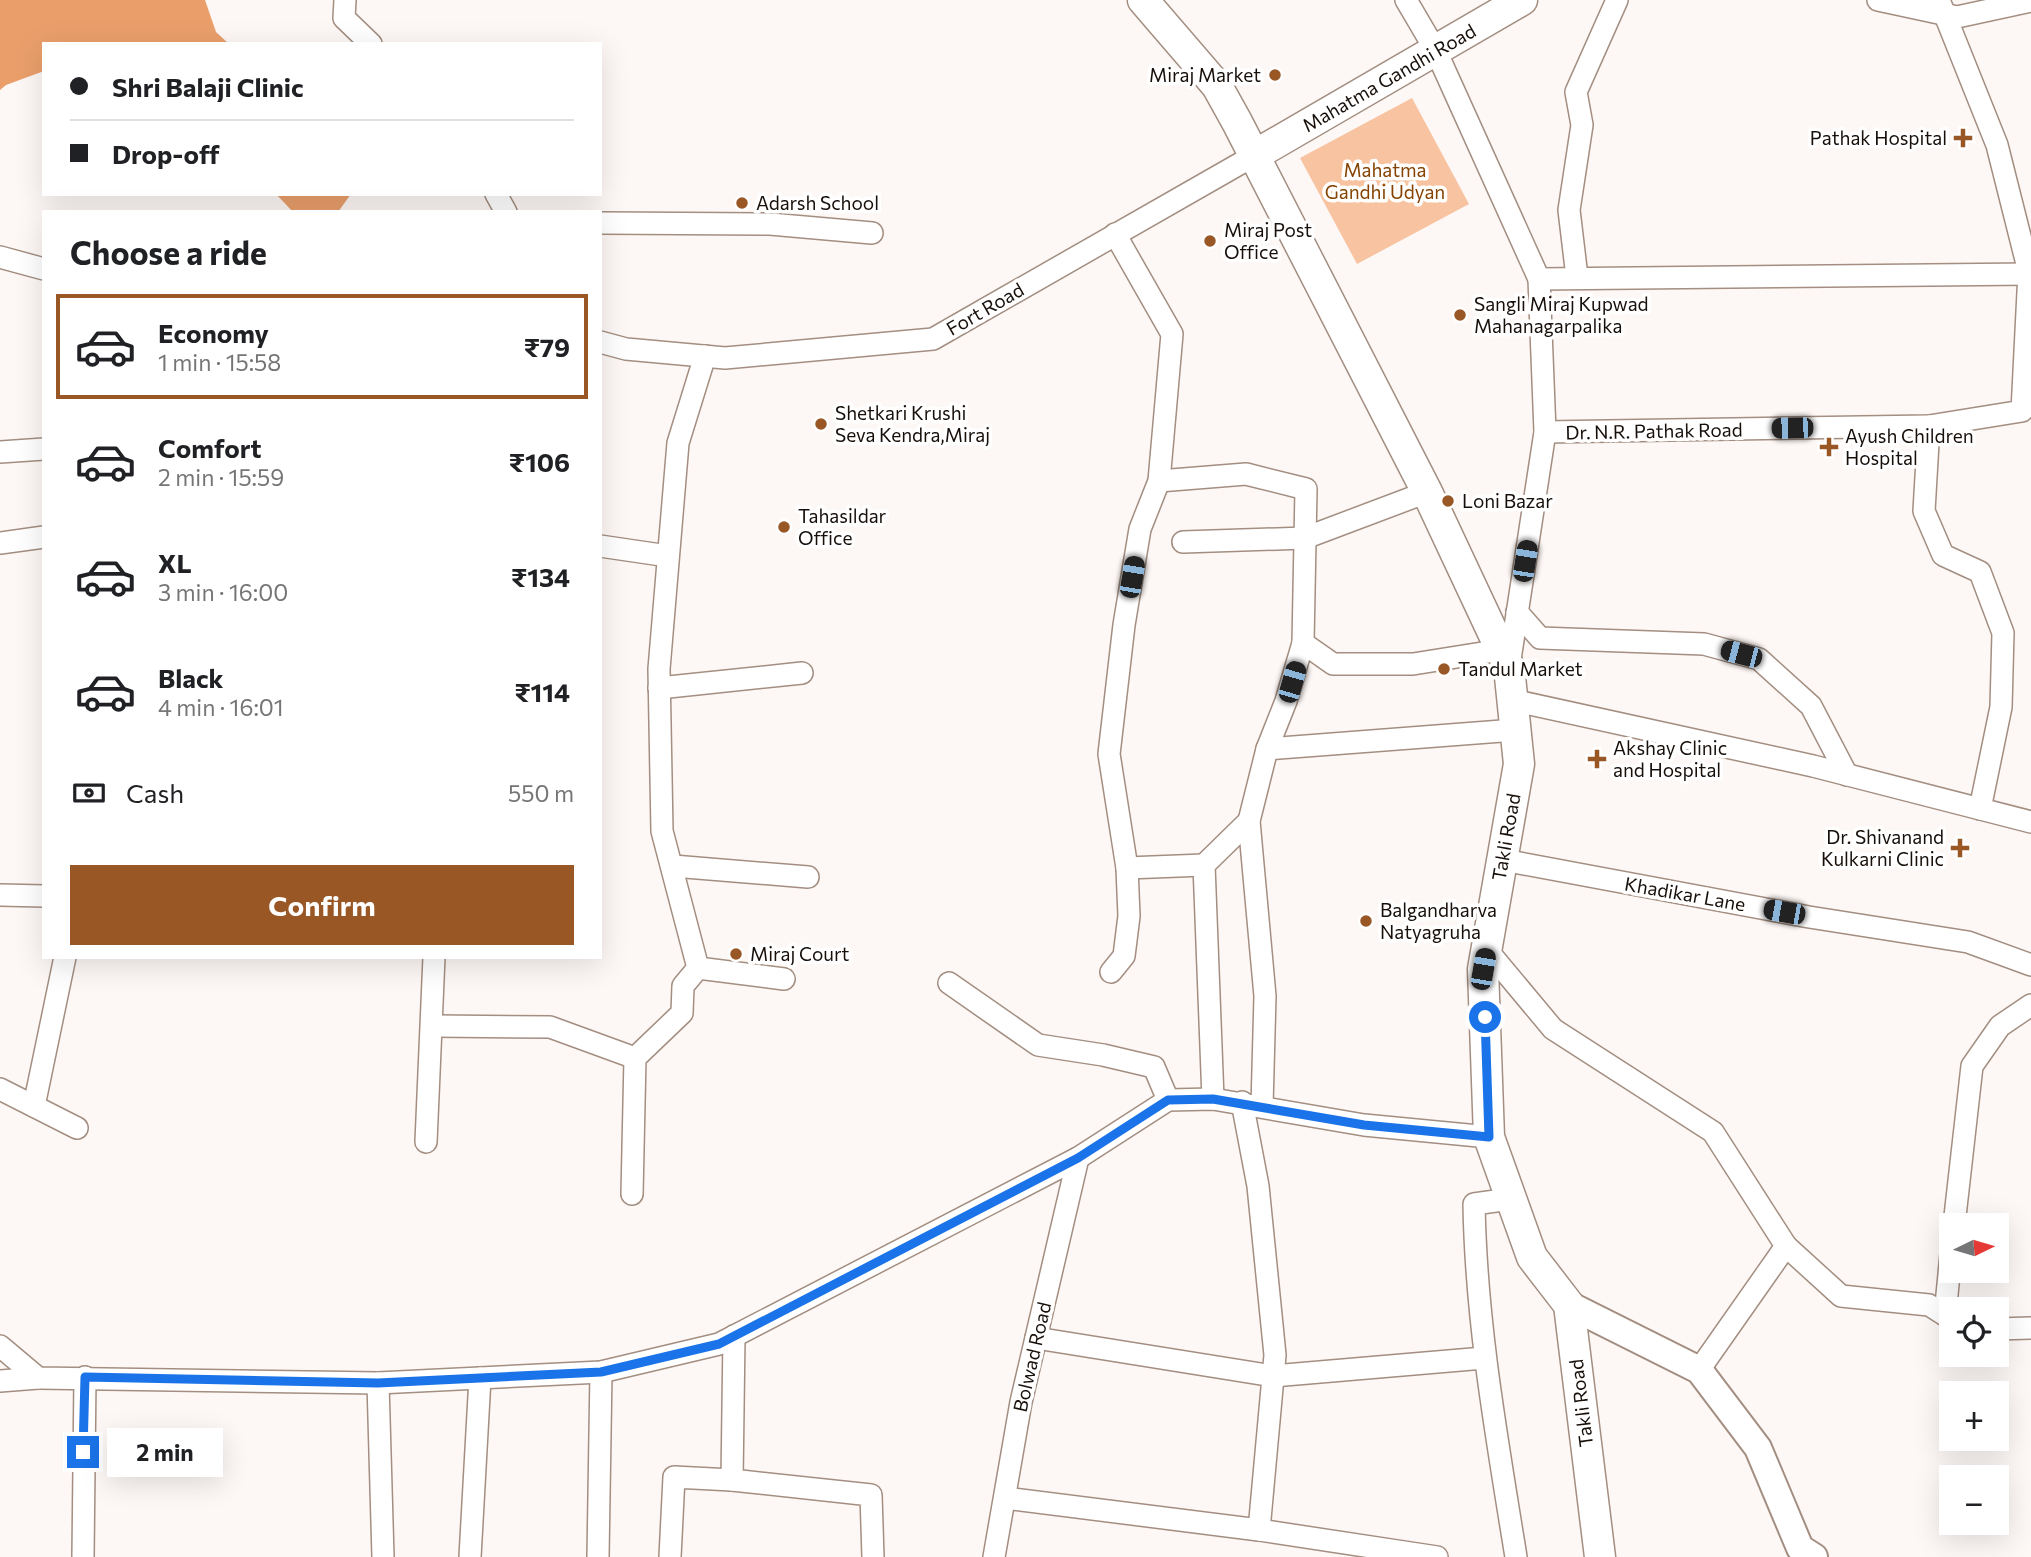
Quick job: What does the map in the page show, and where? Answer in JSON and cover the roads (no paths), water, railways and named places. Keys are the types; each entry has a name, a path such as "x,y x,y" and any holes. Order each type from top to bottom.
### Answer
{"main road":[{"name":"Takli Road","path":"1143,0 1217,86 1255,155 1427,492 1505,659 1519,764 1483,969 1489,1137 1532,1257 1569,1305 1600,1557"},
{"name":"Mahatma Gandhi Road","path":"1255,155 1522,0"}],"street":[{"path":"345,0 344,18 368,42"},
{"path":"1303,643 1333,664 1413,664 1505,659 1517,612 1545,432 1539,279 1436,51 1406,0"},
{"path":"1577,277 1569,211 1582,125 1576,92 1617,0"},
{"path":"1878,0 1942,7 1957,17 2031,1"},
{"name":"Dr. N.R. Pathak Road","path":"1545,432 1930,426 2022,411 2030,273 1997,145 1942,7"},
{"name":"Fort Road","path":"602,343 626,349 725,358 933,339 1255,155"},
{"path":"602,223 770,224 872,233"},
{"path":"1111,972 1124,956 1129,916 1127,868 1109,754 1124,625 1140,529 1159,481 1172,334 1115,234"},
{"path":"0,257 42,268"},
{"path":"1539,279 2030,273"},
{"path":"698,968 663,831 659,688 678,443 705,356"},
{"path":"1930,426 1924,511 1943,555 1980,572 2003,633 2001,707 1980,809"},
{"path":"0,452 42,449"},
{"path":"1159,481 1246,474 1306,489 1303,643 1286,701 1267,749 1250,821 1265,996 1252,1104 1275,1355 1259,1530"},
{"path":"1183,542 1305,538 1427,492"},
{"path":"0,543 42,537"},
{"path":"602,546 668,556"},
{"path":"1517,612 1540,638 1704,644 1759,659 1811,706 1847,775"},
{"path":"659,688 802,673"},
{"path":"1512,701 1847,775 2031,822"},
{"path":"1267,749 1516,730"},
{"path":"1127,868 1204,865 1250,821"},
{"name":"Khadikar Lane","path":"1503,860 1810,917 1968,942 2031,965"},
{"path":"1204,865 1213,1099"},
{"path":"673,866 808,877"},
{"path":"0,895 42,896"},
{"path":"1487,950 1553,1029 1713,1132 1786,1246 1841,1296 1929,1305 1939,1311"},
{"path":"34,1106 65,959"},
{"path":"426,1142 435,959"},
{"path":"698,968 784,979"},
{"path":"632,1194 635,1058 682,1013 682,986 698,968"},
{"path":"949,982 1038,1045 1103,1055 1154,1067 1168,1100"},
{"path":"1955,1213 1972,1066 2000,1026 2031,1005"},
{"path":"433,1026 550,1027 635,1058"},
{"path":"0,1089 76,1128"},
{"path":"0,1381 85,1377 378,1383 601,1372 719,1344 1078,1158 1168,1100 1213,1099 1364,1125 1489,1137"},
{"name":"Bolwad Road","path":"994,1557 1036,1338 1078,1158"},
{"path":"1510,1199 1474,1204 1475,1258 1483,1357 1516,1557"},
{"path":"1699,1370 1786,1246"},
{"path":"1569,1305 1699,1370 1758,1448 1800,1548 1814,1557"},
{"path":"2009,1329 2031,1328"},
{"path":"732,1480 734,1336"},
{"path":"1036,1338 1273,1376 1483,1357"},
{"path":"0,1346 38,1378"},
{"path":"598,1557 601,1372"},
{"path":"83,1557 85,1377"},
{"path":"470,1557 480,1378"},
{"path":"378,1383 383,1557"},
{"path":"670,1557 674,1477 732,1480 871,1495 873,1557"},
{"path":"1005,1498 1259,1530 1437,1557"}],"place":[{"name":"Miraj Market","path":"1275,75"},
{"name":"Pathak Hospital","path":"1963,138"},
{"name":"Adarsh School","path":"742,203"},
{"name":"Miraj Post Office","path":"1210,241"},
{"name":"Sangli Miraj Kupwad Mahanagarpalika","path":"1460,315"},
{"name":"Shetkari Krushi Seva Kendra,Miraj","path":"821,424"},
{"name":"Ayush Children Hospital","path":"1829,447"},
{"name":"Loni Bazar","path":"1448,501"},
{"name":"Tahasildar Office","path":"784,527"},
{"name":"Tandul Market","path":"1444,669"},
{"name":"Akshay Clinic and Hospital","path":"1597,759"},
{"name":"Dr. Shivanand Kulkarni Clinic","path":"1960,848"},
{"name":"Balgandharva Natyagruha","path":"1366,921"},
{"name":"Miraj Court","path":"736,954"}],"park label":[{"name":"Mahatma Gandhi Udyan","path":"1385,181"}]}
